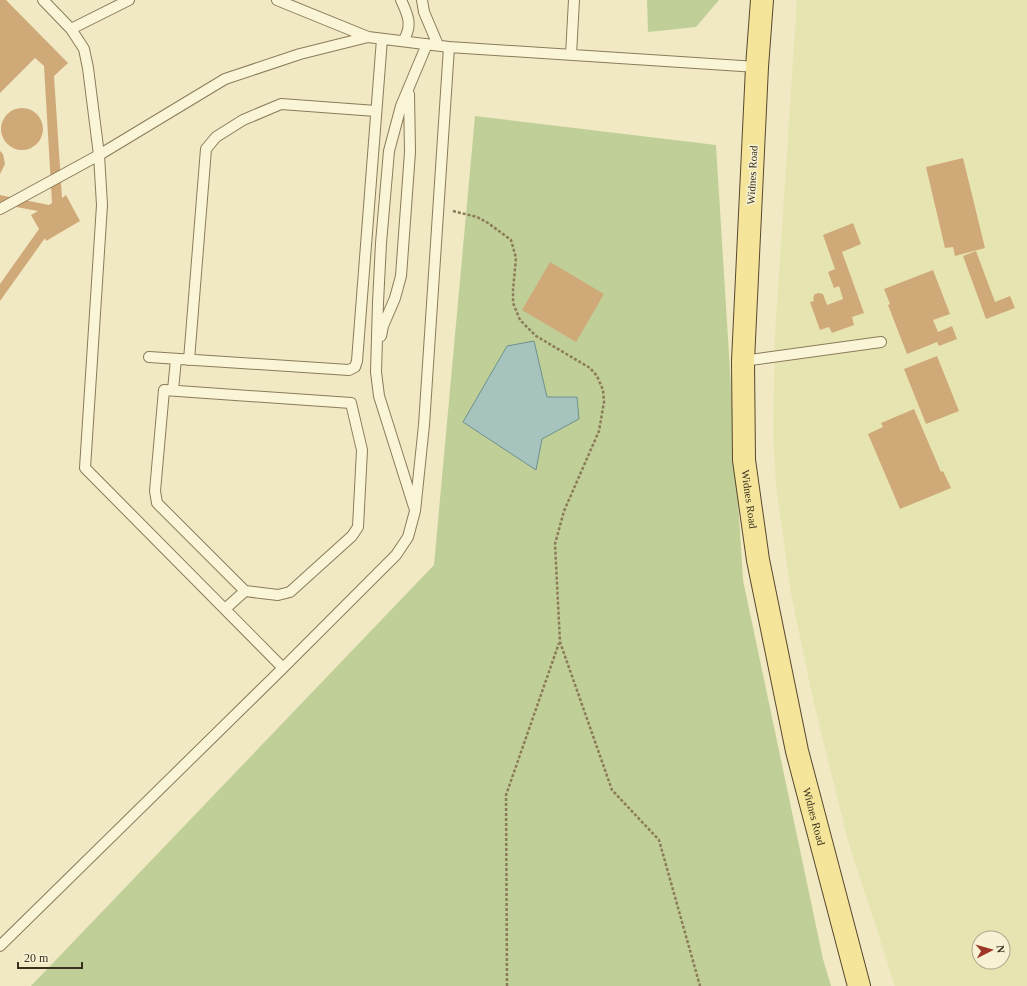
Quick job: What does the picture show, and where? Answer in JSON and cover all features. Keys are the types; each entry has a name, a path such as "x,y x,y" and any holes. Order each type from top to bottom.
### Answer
{"main road":[{"name":"Widnes Road","path":"762,0 757,67 743,361 744,460 758,560 797,751 859,986"}],"lane":[{"path":"43,0 71,29 84,49 88,68 98,155 102,204 84,468 283,668"},
{"path":"71,29 129,0"},
{"path":"277,0 368,37 382,39 449,47 757,67"},
{"path":"401,0 408,16 408,33 403,41"},
{"path":"422,0 424,12 438,45"},
{"path":"571,55 574,0"},
{"path":"0,209 98,155 225,79 300,54 368,37"},
{"path":"149,357 349,370 355,367 357,361 382,39"},
{"path":"415,511 379,396 376,372 381,243 389,151 401,106 427,44"},
{"path":"0,946 396,555 408,537 415,511 424,424 449,47"},
{"path":"376,372 383,326 395,298 401,276 410,152 409,87"},
{"path":"190,360 206,149 216,137 243,120 281,104 376,111"},
{"path":"743,361 881,342"},
{"path":"173,390 176,359"},
{"path":"164,390 351,403 362,450 358,527 352,536 290,592 278,595 245,592 157,503 155,491 164,390"},
{"path":"225,609 245,592"}],"path":[{"path":"439,210 454,211 477,217 511,240 516,258 512,290 513,304 520,320 536,336 590,368 597,376 604,390 604,402 599,430 564,511 555,544 560,642 612,790 659,840 700,986"},
{"path":"507,986 506,795 560,642"}],"green space":[{"path":"647,0 719,0 696,27 648,32"},
{"path":"797,0 1027,0 1027,986 895,986 848,841 814,704 791,594 776,485 773,435 775,333"},
{"path":"475,116 716,145 743,580 823,959 831,986 31,986 434,565"}],"water":[{"path":"534,341 547,397 577,397 579,419 542,439 536,470 463,422 507,346"}],"building":[{"path":"0,0 6,0 68,63 54,76 62,198 66,195 80,221 46,241 45,238 0,301 0,284 39,229 31,215 38,211 0,204 0,195 49,205 52,203 44,66 35,58 0,93"},
{"path":"18,108 26,108 34,111 40,117 43,129 40,141 34,147 26,150 18,150 10,147 4,141 1,133 1,125 4,117 10,111"},
{"path":"0,151 3,154 5,164 0,174"},
{"path":"963,158 985,248 955,256 953,247 945,248 926,167"},
{"path":"853,223 861,244 842,252 864,313 852,317 854,325 832,333 829,327 820,330 810,302 814,301 813,298 815,294 819,293 823,294 827,305 843,299 839,286 834,288 828,272 835,269 823,235"},
{"path":"976,251 995,302 1010,296 1015,308 986,319 963,256"},
{"path":"550,262 604,294 576,342 522,310"},
{"path":"933,270 950,314 933,320 938,332 952,326 957,339 939,346 937,342 907,354 888,305 890,304 884,289"},
{"path":"937,356 959,411 926,424 904,369"},
{"path":"914,409 941,472 943,471 951,488 900,509 868,434 883,427 881,423"}]}
